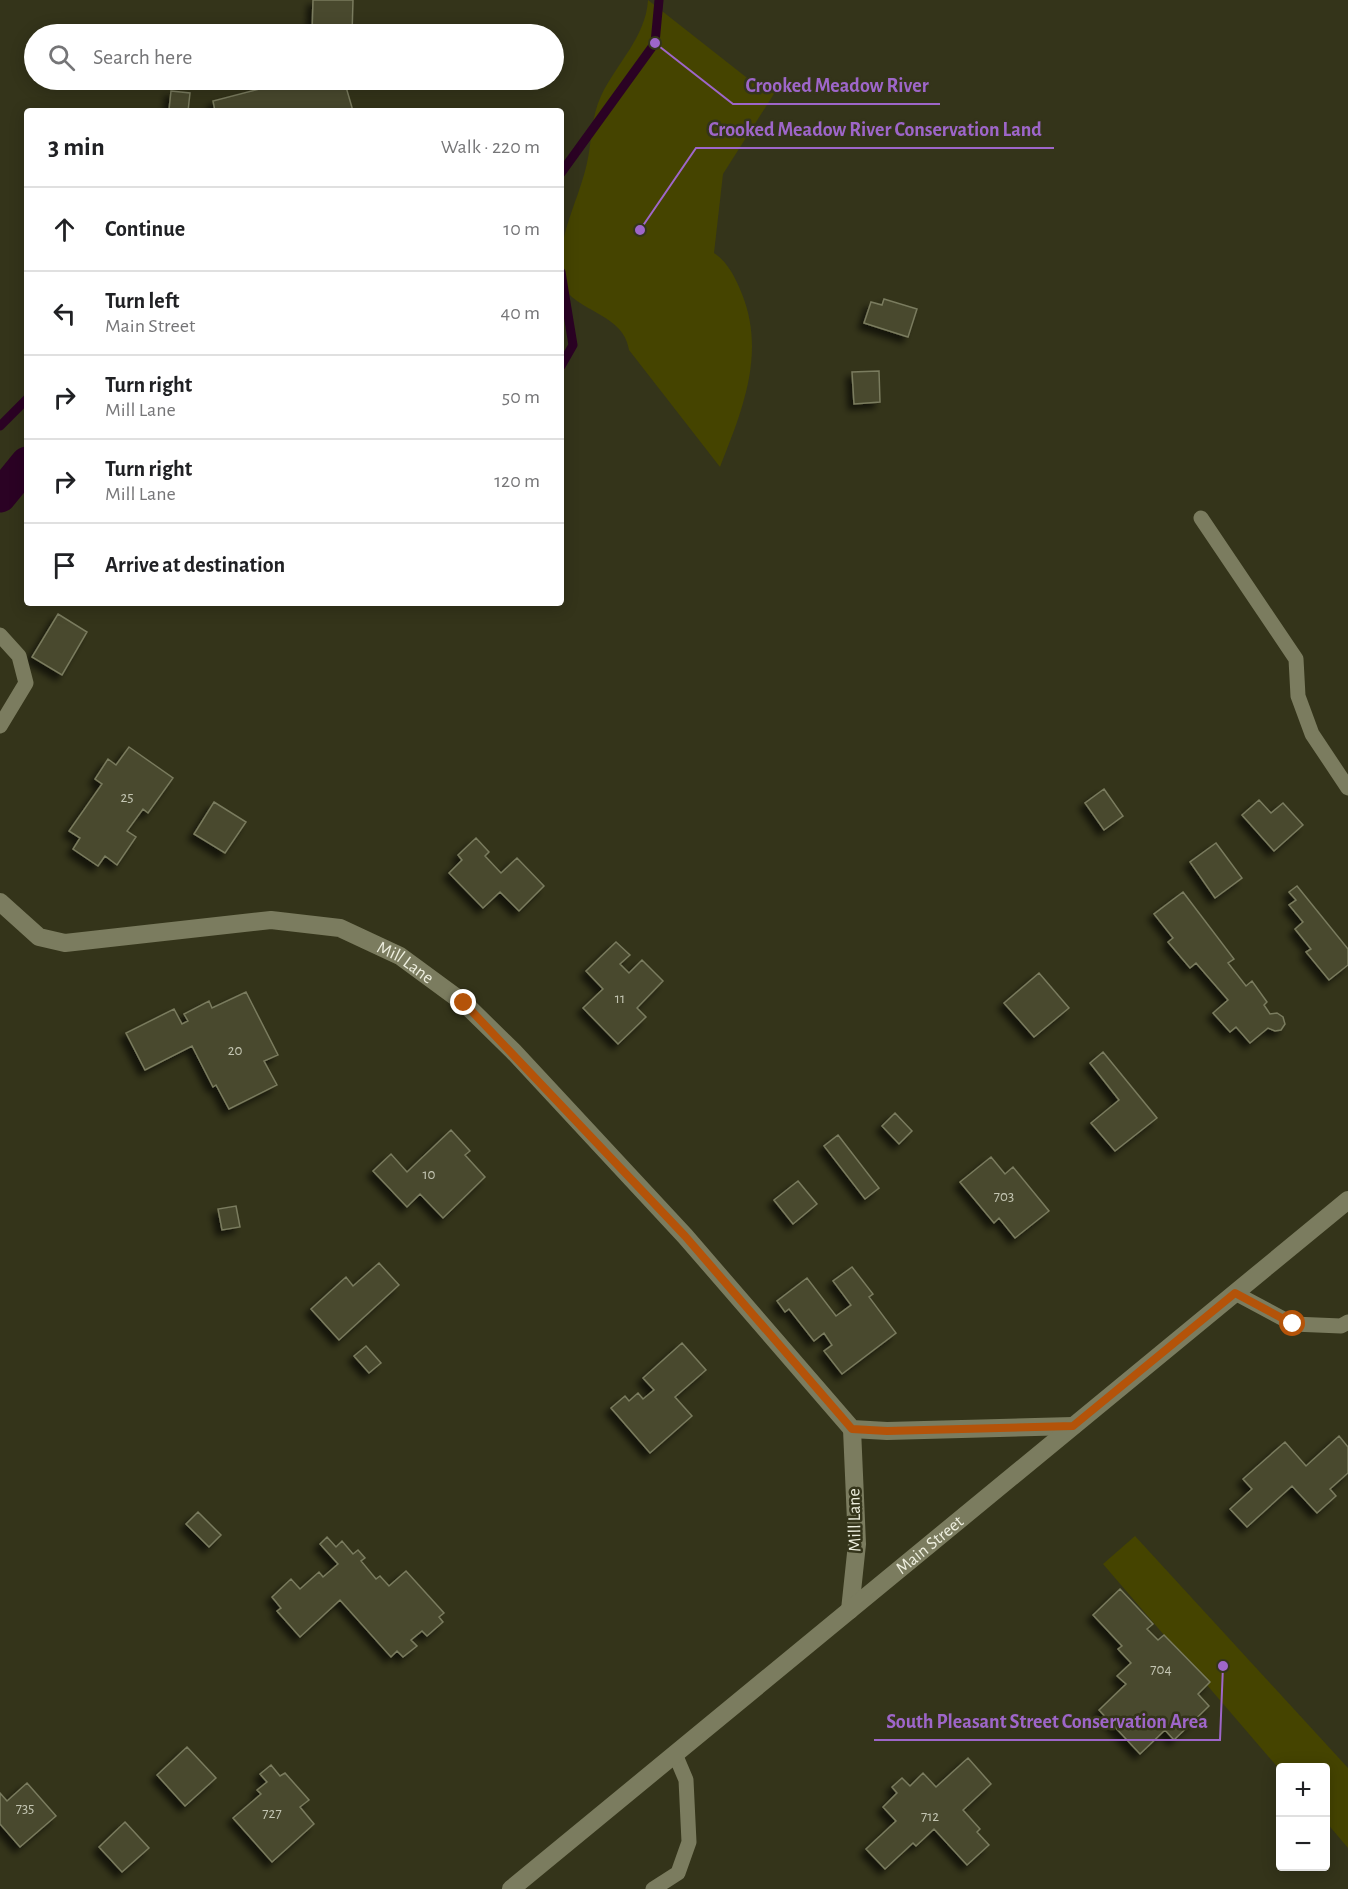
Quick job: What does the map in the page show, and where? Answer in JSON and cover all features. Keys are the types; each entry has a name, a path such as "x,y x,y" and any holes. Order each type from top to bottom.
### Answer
{"street":[{"name":"Mill Lane","path":"0,902 39,937 64,943 271,920 340,928 400,956 464,1003 513,1051 685,1236 852,1429 857,1544 850,1610"},
{"name":"Main Street","path":"511,1889 1348,1200"},
{"path":"852,1429 887,1431 1073,1426"}],"lane":[{"path":"1201,518 1296,659 1298,696 1312,734 1348,788"},
{"path":"0,635 19,656 26,682 0,726"},
{"path":"1235,1293 1293,1324 1341,1326 1348,1322"},
{"path":"653,1889 678,1873 689,1842 686,1779 675,1754"}],"shaded area":[{"path":"648,0 751,81 779,86 723,174 714,253 727,266 740,288 749,316 752,338 748,382 743,403 720,467 629,350 625,337 617,326 572,297 564,285 564,238 587,163 598,104 607,84 636,38 646,13"},
{"path":"1135,1536 1348,1768 1348,1848 1330,1827 1330,1763 1276,1763 1276,1765 1103,1564"}],"building":[{"path":"313,0 353,0 352,24 312,24"},
{"path":"255,90 347,90 352,108 214,108 213,101"},
{"path":"171,91 190,93 188,108 169,108"},
{"path":"884,299 917,309 908,337 864,323 871,302 882,305"},
{"path":"879,371 880,402 854,404 852,372"},
{"path":"58,614 87,632 62,675 32,657"},
{"path":"129,747 173,778 148,813 143,809 127,831 136,837 117,865 105,856 98,866 73,849 80,838 69,831 102,784 95,779 108,759 116,765"},
{"path":"1104,789 1123,816 1104,830 1085,803"},
{"path":"1259,800 1271,813 1283,803 1303,825 1274,851 1242,815"},
{"path":"214,802 246,822 225,853 194,834"},
{"path":"476,838 489,852 485,856 501,873 517,858 544,886 519,911 500,892 483,908 449,873 462,860 458,855"},
{"path":"1216,843 1242,878 1215,898 1190,862"},
{"path":"1297,886 1348,949 1348,965 1329,980 1306,952 1311,949 1295,929 1303,922 1289,905 1296,900 1289,892"},
{"path":"1183,892 1234,959 1228,963 1246,986 1252,981 1267,1002 1264,1005 1270,1014 1277,1013 1283,1017 1285,1024 1281,1030 1275,1031 1268,1028 1250,1043 1236,1027 1230,1032 1213,1013 1228,1000 1196,963 1190,968 1168,942 1173,938 1154,914"},
{"path":"616,942 630,955 620,964 629,973 642,960 663,981 637,1008 646,1017 618,1044 583,1008 603,989 586,971"},
{"path":"1039,973 1069,1008 1034,1037 1004,1003"},
{"path":"246,992 278,1055 264,1061 277,1085 229,1109 216,1085 213,1087 192,1046 145,1070 126,1033 174,1009 182,1024 188,1021 184,1014 209,1001 212,1008"},
{"path":"1103,1052 1157,1118 1115,1151 1091,1123 1119,1100 1090,1063"},
{"path":"895,1113 912,1131 899,1144 882,1126"},
{"path":"451,1130 470,1151 465,1155 485,1177 443,1218 420,1194 407,1207 373,1171 391,1154 407,1172"},
{"path":"838,1135 879,1188 865,1199 824,1146"},
{"path":"991,1157 1005,1174 1013,1167 1049,1211 1015,1238 999,1218 994,1223 960,1182"},
{"path":"798,1181 817,1204 793,1224 774,1200"},
{"path":"236,1206 240,1227 222,1230 218,1209"},
{"path":"379,1263 399,1285 339,1340 311,1309 346,1277 353,1286"},
{"path":"852,1267 873,1294 869,1297 896,1333 842,1374 824,1351 832,1345 824,1333 814,1341 789,1309 785,1312 777,1301 807,1278 836,1316 851,1305 833,1281"},
{"path":"682,1343 706,1370 675,1397 692,1416 650,1453 611,1408 625,1396 629,1401 638,1393 643,1399 654,1390 643,1378"},
{"path":"366,1346 381,1363 369,1373 354,1356"},
{"path":"1339,1436 1348,1447 1348,1473 1330,1489 1336,1496 1317,1513 1292,1486 1247,1527 1230,1509 1252,1489 1243,1479 1285,1442 1306,1466"},
{"path":"198,1512 221,1535 209,1547 186,1524"},
{"path":"327,1537 336,1547 342,1541 353,1554 358,1550 365,1558 361,1561 376,1579 380,1576 389,1586 406,1571 444,1613 439,1617 443,1622 427,1636 422,1631 411,1640 417,1646 403,1657 397,1651 391,1657 340,1600 300,1637 277,1611 281,1608 272,1597 291,1579 300,1589 319,1572 323,1577 338,1564 320,1544"},
{"path":"1120,1589 1153,1624 1147,1629 1158,1640 1164,1635 1210,1682 1198,1694 1209,1706 1174,1740 1165,1730 1140,1754 1099,1710 1126,1684 1117,1676 1131,1663 1118,1649 1122,1646 1093,1615"},
{"path":"187,1747 216,1778 185,1806 157,1775"},
{"path":"968,1758 991,1784 963,1810 980,1829 977,1832 989,1845 967,1865 934,1829 916,1846 913,1843 885,1869 866,1849 896,1821 883,1807 897,1793 892,1787 902,1778 910,1786 923,1773 936,1787"},
{"path":"271,1765 280,1776 285,1773 309,1800 300,1807 314,1824 272,1862 233,1818 261,1794 257,1790 267,1782 260,1774"},
{"path":"27,1783 56,1816 20,1847 0,1824 0,1793 7,1801"},
{"path":"125,1822 149,1848 122,1872 99,1847"}],"waterway":[{"path":"564,169 655,43 659,0"},
{"path":"564,290 573,345 564,361"},
{"path":"0,426 24,402"},
{"path":"0,496 24,467"}],"place":[{"name":"Crooked Meadow River","path":"655,43"},
{"name":"Crooked Meadow River Conservation Land","path":"640,230"},
{"name":"South Pleasant Street Conservation Area","path":"1223,1666"}],"route":[{"path":"464,1003 513,1051 685,1236 852,1429 887,1431 1073,1426 1235,1293 1293,1324"}]}
